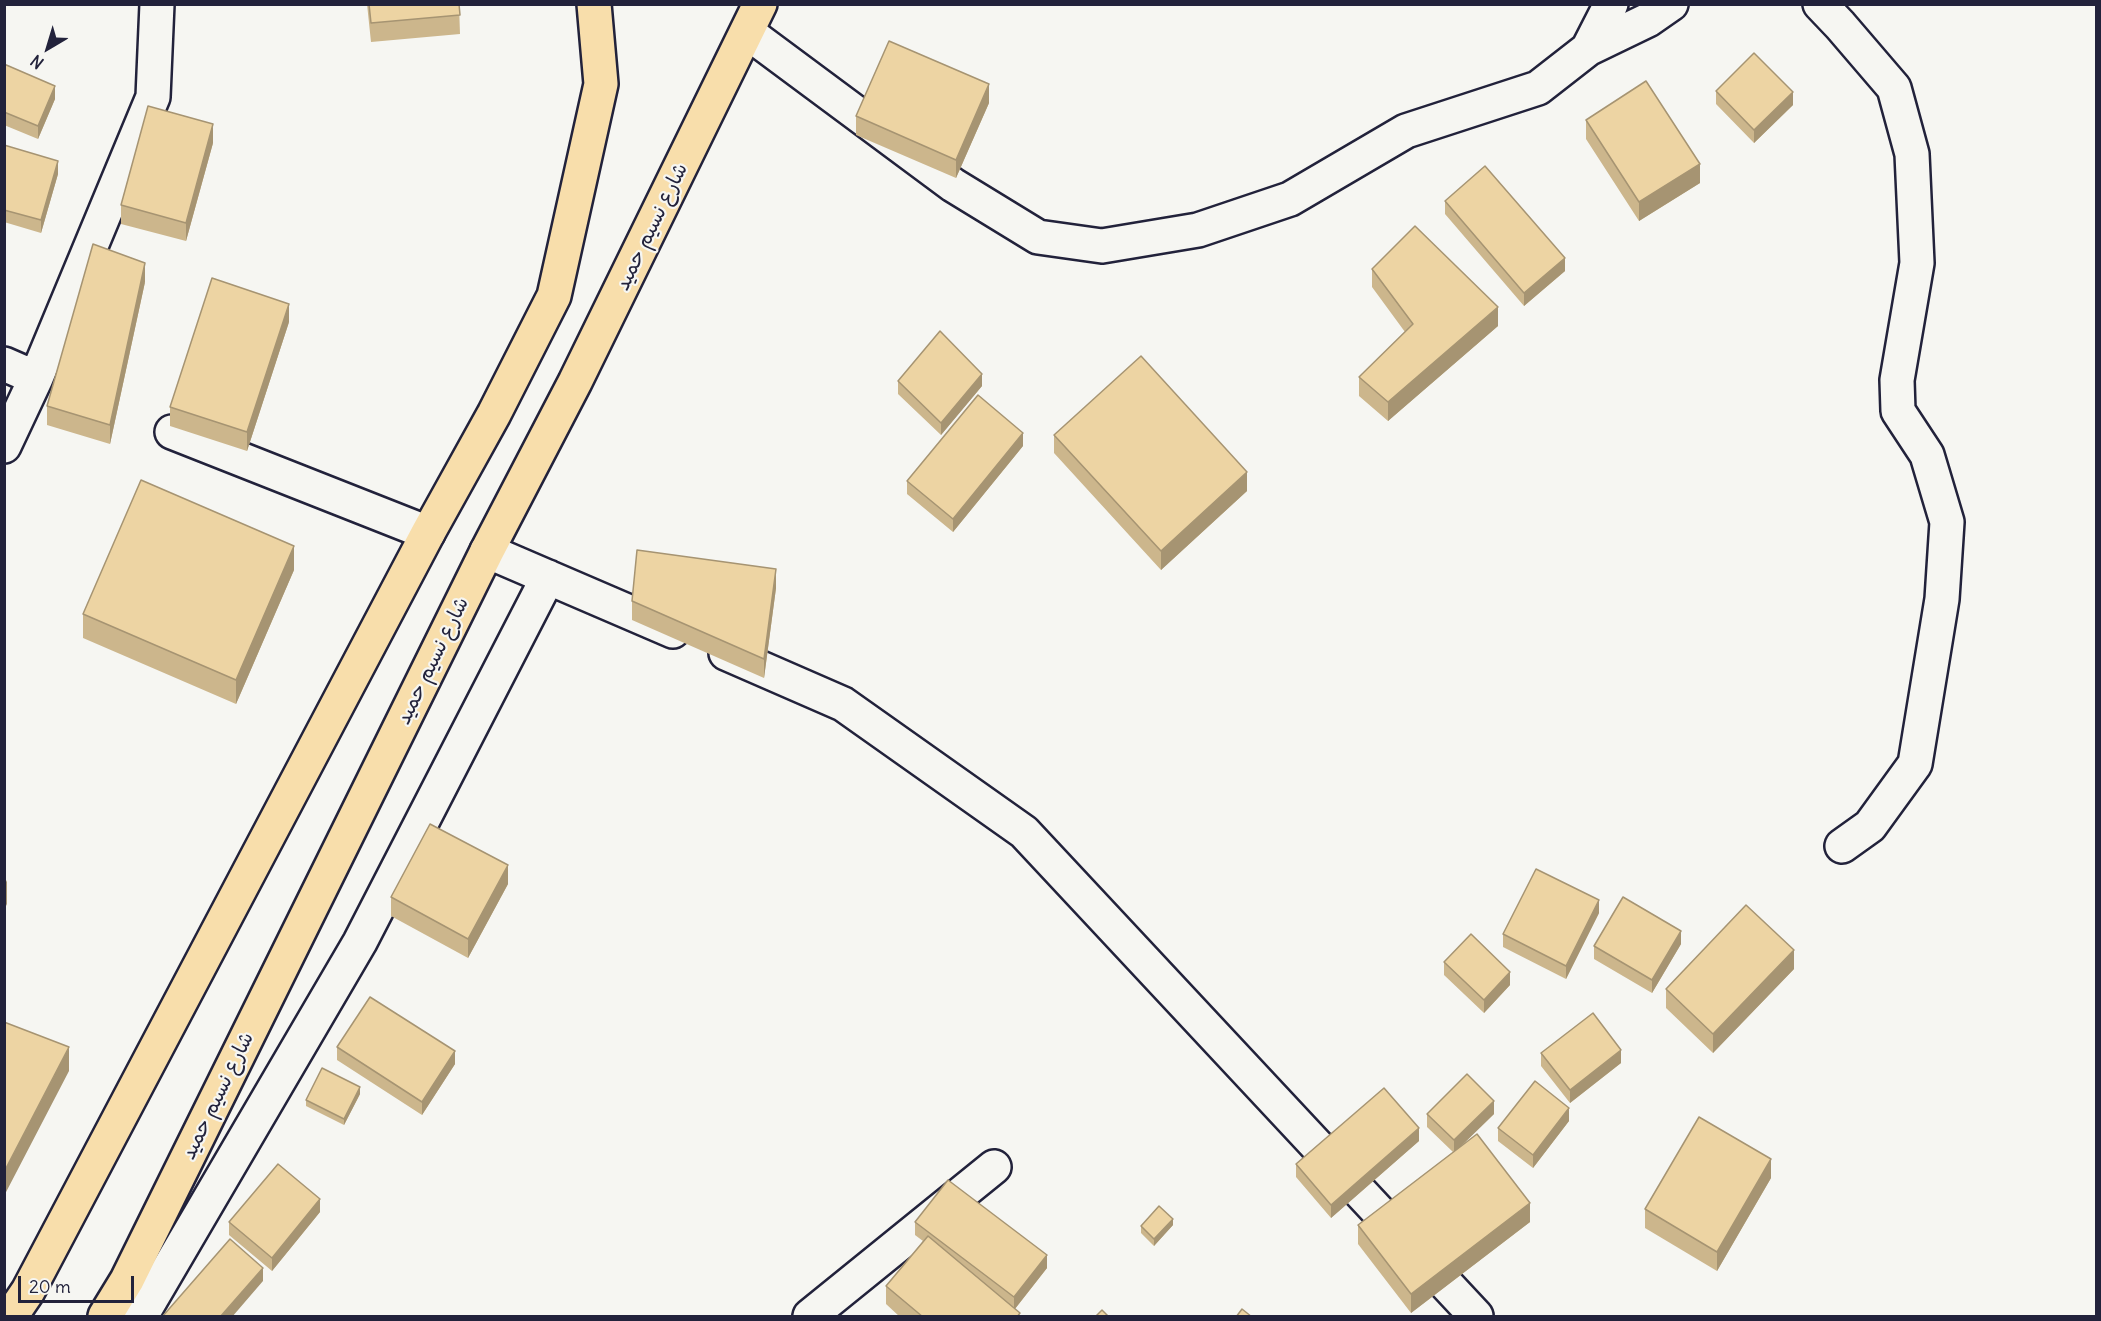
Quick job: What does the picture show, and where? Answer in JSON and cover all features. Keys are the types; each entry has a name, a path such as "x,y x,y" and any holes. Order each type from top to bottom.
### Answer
{"main road":[{"path":"10,1317 28,1291 429,533 495,414 554,296 601,84 594,4"},
{"name":"شارع نسيم حميد","path":"105,1317 127,1280 487,551 575,382 754,18"}],"street":[{"path":"4,446 36,378 153,97 157,4"},
{"path":"1588,49 1611,4"},
{"path":"754,18 953,185 1038,237 1102,246 1198,230 1290,199 1406,131 1538,88 1588,49 1648,20 1671,4"},
{"path":"1820,4 1894,88 1912,154 1917,263 1897,381 1898,411 1927,454 1947,522 1942,599 1915,764 1870,826 1842,846"},
{"path":"4,364 36,378"},
{"path":"172,432 429,533"},
{"path":"487,551 843,704 1024,832 1476,1317"},
{"path":"140,1317 360,942 548,577"},
{"path":"810,1317 994,1167"},
{"path":"127,1280 140,1317"}],"building":[{"path":"369,4 459,4 460,15 371,23"},
{"path":"889,41 989,84 956,160 856,116"},
{"path":"1754,53 1793,92 1754,130 1716,91"},
{"path":"4,64 55,86 38,126 4,112"},
{"path":"1646,81 1700,164 1639,202 1586,120"},
{"path":"148,106 213,124 186,223 121,205"},
{"path":"4,145 58,161 41,220 4,210"},
{"path":"1485,166 1565,258 1524,293 1445,201"},
{"path":"1415,226 1498,307 1388,402 1359,377 1413,324 1372,269"},
{"path":"93,244 145,263 110,425 47,406"},
{"path":"212,278 289,304 247,432 170,407"},
{"path":"940,331 982,374 941,423 898,381"},
{"path":"1141,356 1247,472 1161,551 1054,435"},
{"path":"978,395 1023,433 953,519 907,481"},
{"path":"141,480 294,546 236,680 83,614"},
{"path":"637,550 776,569 764,659 632,601"},
{"path":"430,824 508,865 468,939 391,897"},
{"path":"1536,869 1599,900 1566,966 1503,934"},
{"path":"1623,897 1681,931 1652,980 1594,946"},
{"path":"1746,905 1794,950 1713,1034 1666,989"},
{"path":"1471,934 1510,972 1484,1000 1444,962"},
{"path":"370,997 455,1051 422,1102 337,1047"},
{"path":"1593,1013 1621,1050 1570,1090 1541,1053"},
{"path":"4,1022 69,1047 4,1172"},
{"path":"322,1068 360,1087 344,1119 306,1100"},
{"path":"1467,1074 1494,1101 1454,1140 1427,1114"},
{"path":"1535,1081 1569,1108 1533,1155 1498,1128"},
{"path":"1384,1088 1419,1128 1331,1205 1296,1164"},
{"path":"1699,1117 1771,1159 1717,1252 1645,1209"},
{"path":"1477,1134 1530,1203 1411,1294 1358,1225"},
{"path":"278,1164 320,1199 272,1258 229,1222"},
{"path":"948,1180 1047,1255 1014,1297 915,1222"},
{"path":"1159,1206 1173,1219 1154,1239 1141,1226"},
{"path":"928,1236 1020,1313 1017,1317 923,1317 886,1286"},
{"path":"230,1239 263,1268 220,1317 162,1317"},
{"path":"1242,1309 1252,1317 1236,1317"},
{"path":"1102,1310 1109,1317 1095,1317"}]}
